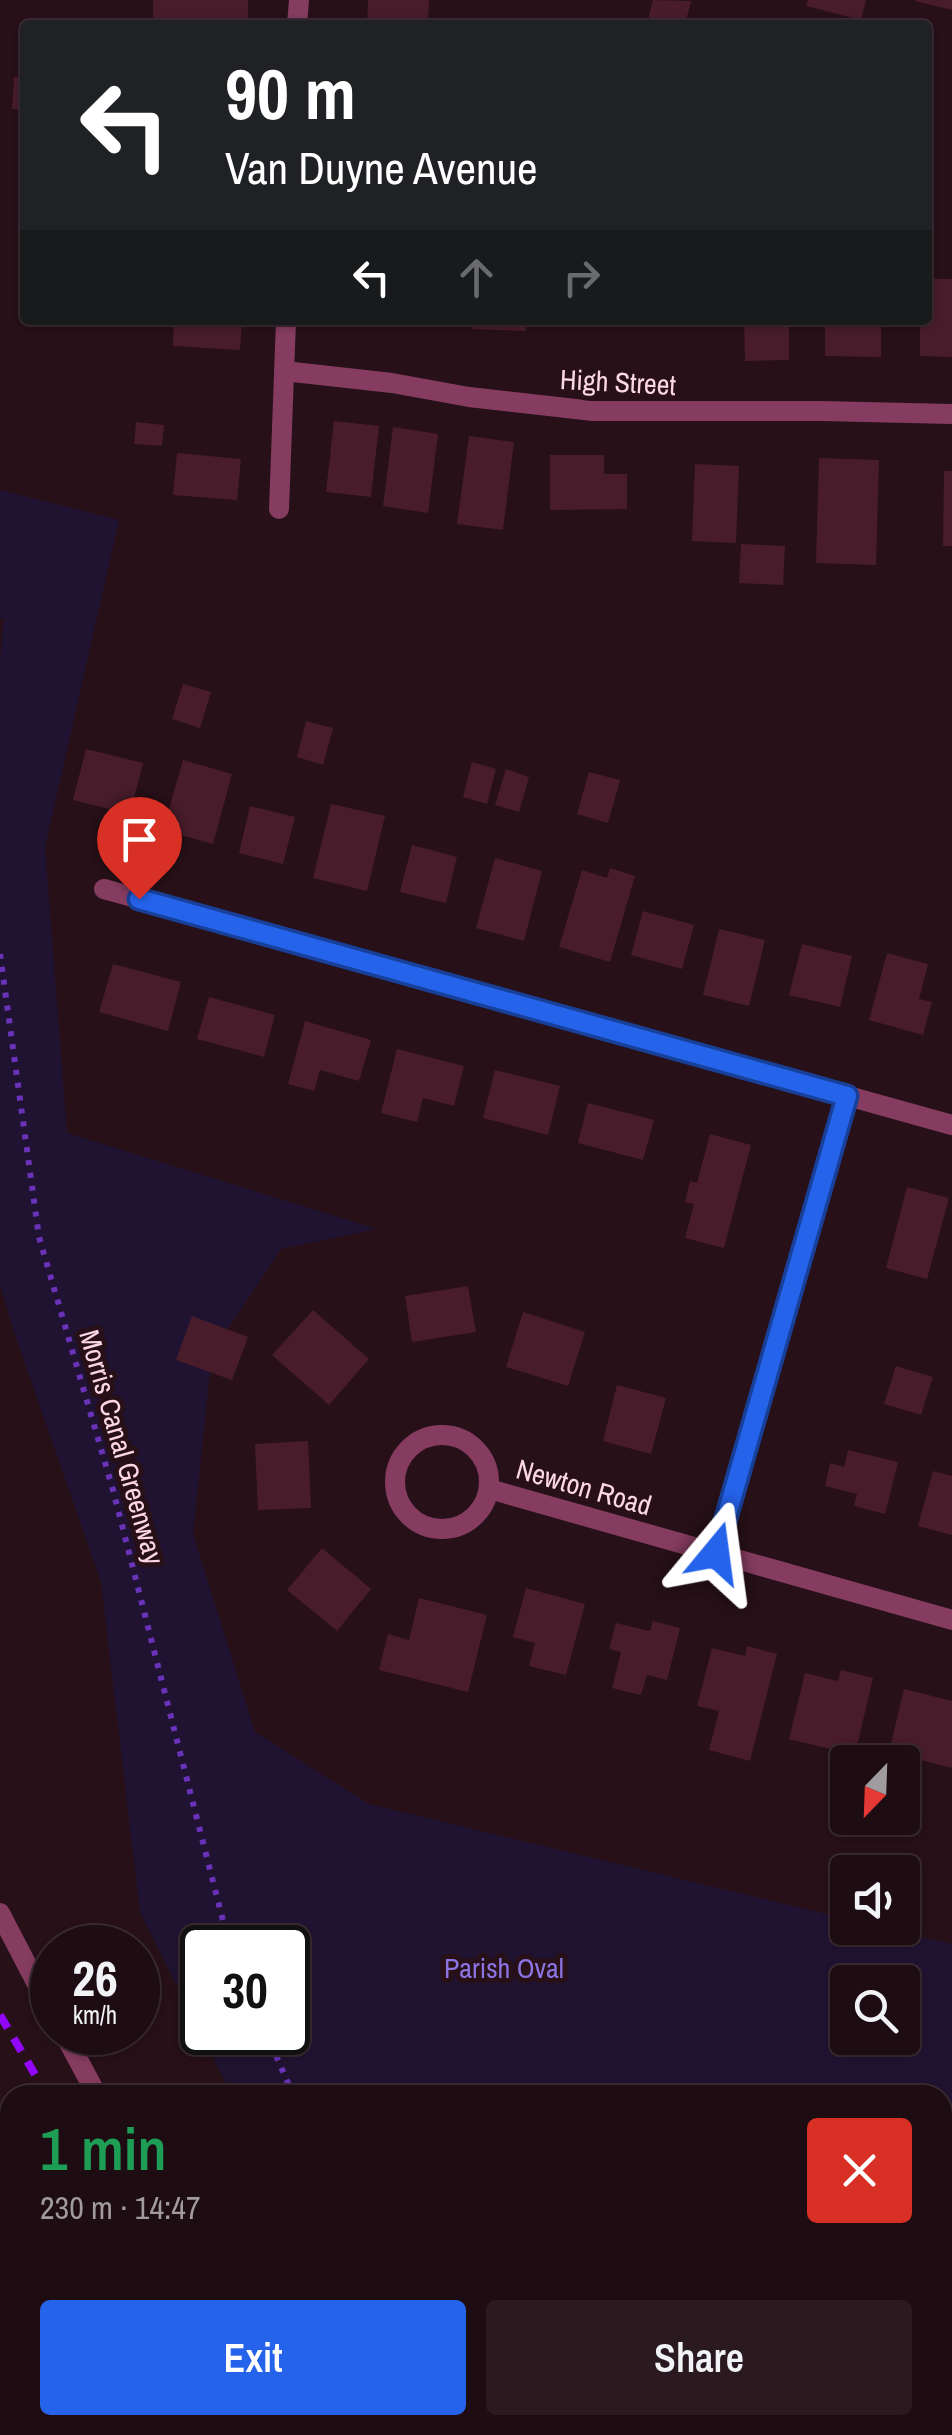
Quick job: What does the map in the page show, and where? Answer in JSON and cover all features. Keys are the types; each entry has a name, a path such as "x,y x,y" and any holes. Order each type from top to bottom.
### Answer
{"street":[{"path":"279,509 286,325"},
{"name":"High Street","path":"284,371 392,383 469,398 593,411 952,414"},
{"path":"104,889 952,1124"},
{"path":"716,1553 847,1096"},
{"name":"Newton Road","path":"447,1435 462,1438 475,1447 484,1459 490,1489 474,1517 446,1530 430,1528 403,1510 394,1480 398,1464 417,1441 447,1435"},
{"name":"Newton Road","path":"490,1489 952,1620"},
{"path":"0,1913 30,1970"},
{"path":"75,2055 92,2085"}],"path":[{"name":"Morris Canal Greenway","path":"0,954 39,1237 113,1490 224,1925"},
{"path":"276,2055 289,2085"}],"green space":[{"name":"Parish Oval","path":"0,490 119,520 45,847 67,1133 377,1229 281,1249 212,1353 193,1534 255,1732 369,1804 830,1915 830,1945 920,1945 920,1937 952,1944 952,2085 227,2085 212,2055 310,2055 310,1925 180,1925 180,1992 160,1952 160,1925 147,1925 140,1912 101,1582 0,1284 0,660 4,618 0,619"}],"building":[{"path":"153,0 248,0 248,20 153,20"},
{"path":"368,0 429,0 428,20 367,20"},
{"path":"653,0 691,1 686,20 648,20"},
{"path":"808,0 866,0 861,20 806,6"},
{"path":"952,0 952,10 915,1"},
{"path":"14,77 20,78 20,110 12,109"},
{"path":"932,279 952,279 952,357 920,356 920,325 932,325"},
{"path":"174,325 242,325 240,350 173,346"},
{"path":"472,325 527,325 526,331 472,329"},
{"path":"617,325 680,325 680,327"},
{"path":"744,325 789,325 789,360 745,361"},
{"path":"825,325 881,325 881,357 825,356"},
{"path":"334,421 379,426 371,497 326,492"},
{"path":"136,422 164,425 162,446 134,444"},
{"path":"393,427 438,434 428,513 383,506"},
{"path":"469,436 514,442 503,530 457,524"},
{"path":"177,453 241,459 237,500 173,495"},
{"path":"550,455 604,455 604,474 627,474 627,509 550,510"},
{"path":"819,458 879,460 876,565 816,563"},
{"path":"695,464 739,466 736,543 692,541"},
{"path":"944,471 952,471 952,546 943,546"},
{"path":"741,544 785,546 783,585 739,583"},
{"path":"183,684 211,692 200,728 172,719"},
{"path":"306,721 333,728 323,765 297,757"},
{"path":"86,749 143,763 130,814 73,800"},
{"path":"183,760 232,774 213,844 163,830"},
{"path":"472,762 496,769 487,804 463,797"},
{"path":"506,769 529,777 519,812 495,805"},
{"path":"589,772 620,780 608,823 577,814"},
{"path":"331,804 385,816 367,891 313,878"},
{"path":"250,806 295,817 283,864 239,853"},
{"path":"412,845 457,857 446,903 400,892"},
{"path":"495,858 542,871 524,941 476,928"},
{"path":"610,868 635,876 610,962 559,947 582,870 607,878"},
{"path":"643,911 694,925 682,969 631,955"},
{"path":"719,929 765,940 749,1006 703,995"},
{"path":"802,944 852,956 840,1007 789,995"},
{"path":"887,953 928,964 919,999 932,1002 923,1035 869,1020"},
{"path":"113,964 181,982 168,1031 99,1012"},
{"path":"209,997 275,1015 264,1057 197,1039"},
{"path":"305,1021 371,1040 359,1081 320,1070 314,1091 288,1084"},
{"path":"397,1049 464,1066 454,1106 423,1098 417,1122 381,1113"},
{"path":"495,1070 560,1086 548,1135 483,1118"},
{"path":"588,1103 654,1120 643,1160 578,1143"},
{"path":"710,1134 751,1145 724,1248 685,1238 694,1204 685,1202 690,1181 697,1183"},
{"path":"907,1187 949,1198 927,1279 886,1268"},
{"path":"468,1286 476,1332 412,1342 405,1296"},
{"path":"313,1310 369,1359 329,1405 272,1355"},
{"path":"523,1312 585,1332 568,1386 506,1367"},
{"path":"192,1316 248,1337 232,1380 176,1360"},
{"path":"896,1366 933,1377 921,1415 884,1404"},
{"path":"617,1385 666,1398 651,1454 603,1441"},
{"path":"308,1441 311,1508 258,1510 255,1444"},
{"path":"848,1450 898,1462 885,1514 854,1506 857,1494 825,1486 830,1463 844,1467"},
{"path":"933,1471 952,1476 952,1535 918,1526"},
{"path":"322,1548 371,1589 337,1631 287,1590"},
{"path":"526,1588 585,1604 566,1675 529,1666 535,1643 513,1637"},
{"path":"419,1598 487,1615 468,1692 379,1670 388,1634 409,1640"},
{"path":"653,1621 680,1628 667,1680 647,1675 641,1695 612,1688 621,1652 609,1649 616,1623 650,1631"},
{"path":"747,1646 777,1654 750,1761 709,1750 719,1711 697,1706 712,1648 745,1656"},
{"path":"841,1670 873,1678 857,1745 830,1745 830,1749 789,1739 805,1673 838,1681"},
{"path":"904,1689 952,1701 952,1768 920,1760 920,1745 891,1745"}],"railway":[{"path":"0,2015 41,2085"}],"route":[{"path":"139,899 847,1096 716,1553"}]}
